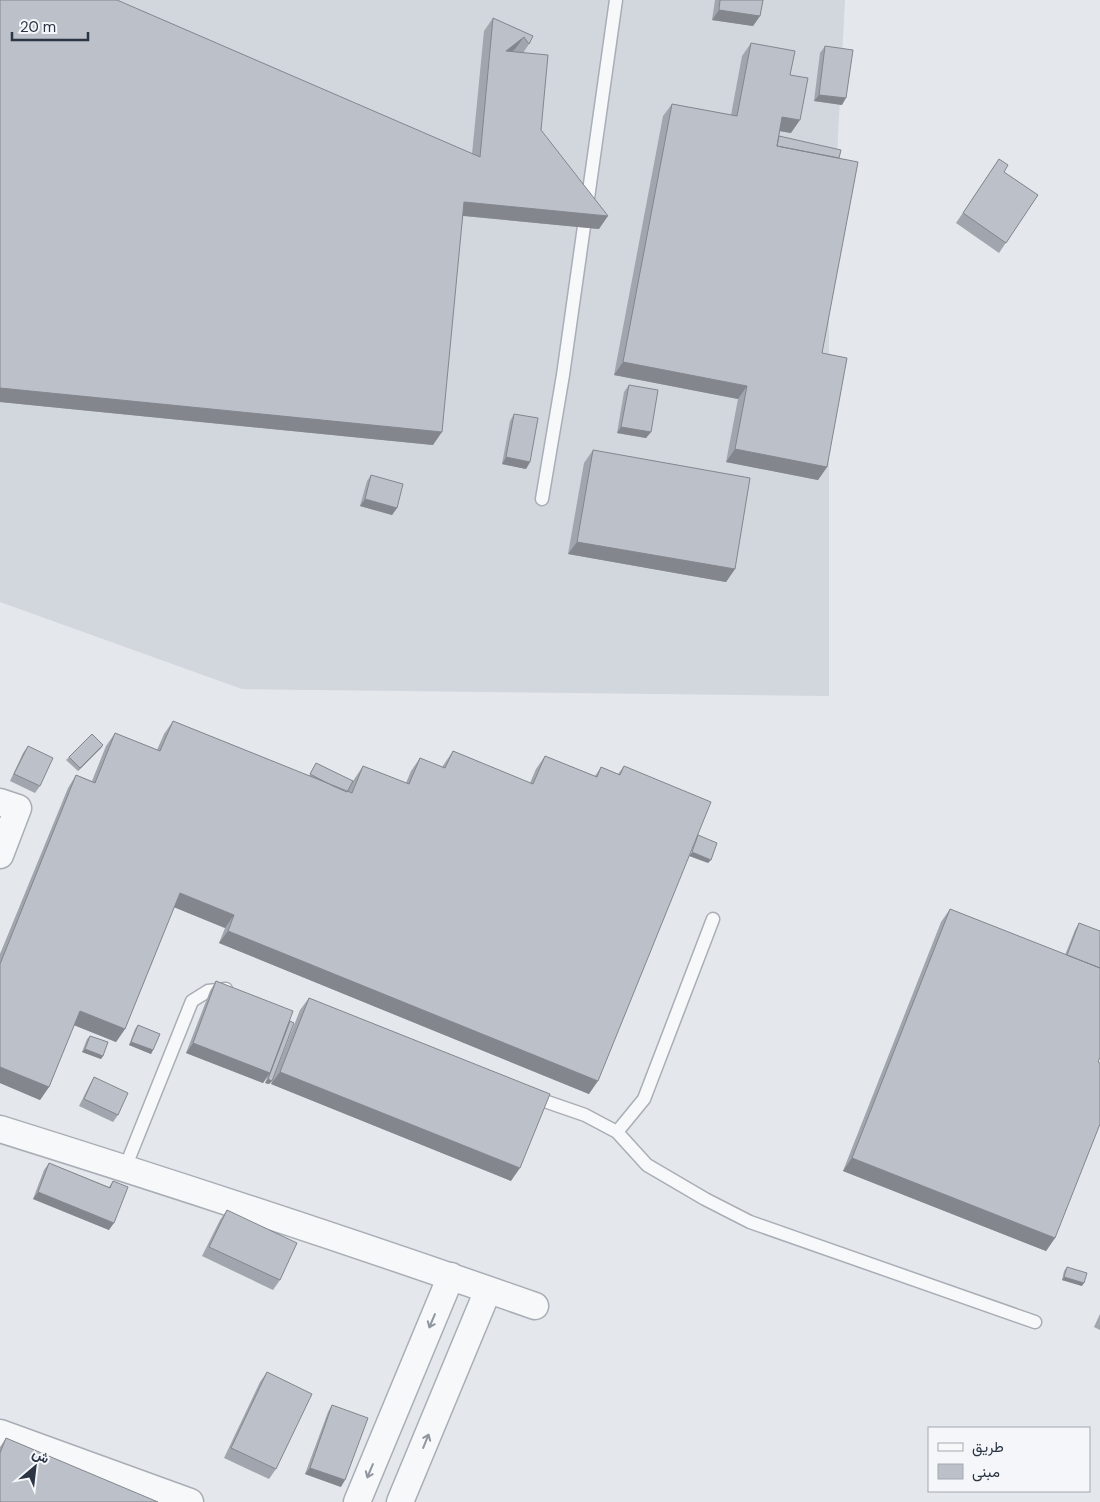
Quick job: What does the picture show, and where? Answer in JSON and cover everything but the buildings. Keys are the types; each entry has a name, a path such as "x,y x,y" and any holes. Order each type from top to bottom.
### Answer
{"street":[{"path":"0,855 9,805"},
{"path":"0,1129 125,1168 451,1276 535,1306"},
{"path":"357,1502 451,1276"},
{"path":"400,1502 488,1290"},
{"path":"0,1433 190,1502"}],"lane":[{"path":"542,498 563,374 616,0"},
{"path":"617,1132 644,1098 713,919"},
{"path":"125,1168 192,1001 208,991 227,989 237,992"},
{"path":"519,1092 585,1115 617,1132 647,1165 705,1199 750,1222 1035,1322"}],"shaded area":[{"path":"0,0 845,0 829,311 829,696 242,689 0,602"}]}
